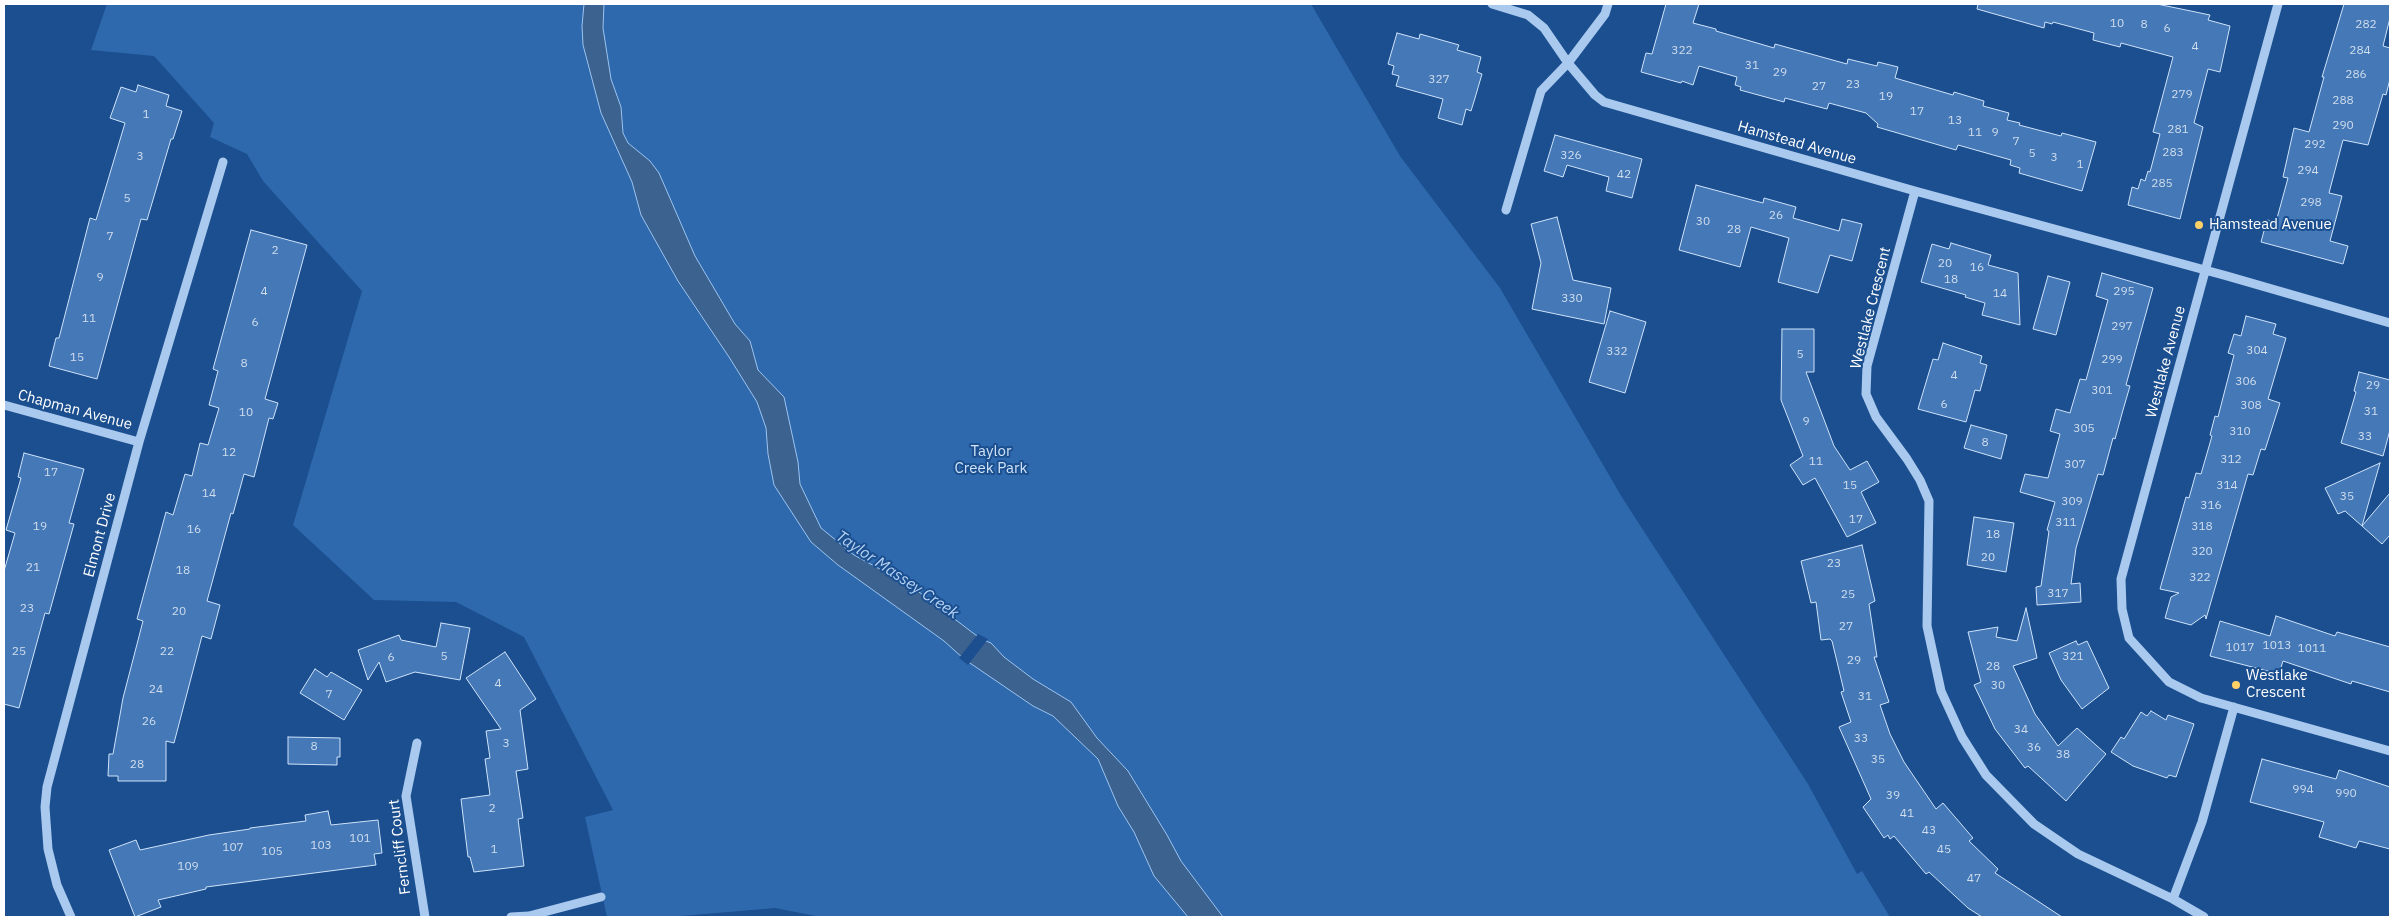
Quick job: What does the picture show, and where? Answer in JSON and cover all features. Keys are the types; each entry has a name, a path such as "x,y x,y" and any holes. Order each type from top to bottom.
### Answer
{"street":[{"name":"Hamstead Avenue","path":"1492,4 1528,15 1541,25 1568,64 1595,95 1604,102 2390,323"},
{"path":"1506,210 1541,91 1568,64 1605,14 1608,4"},
{"name":"Westlake Avenue","path":"2278,4 2121,579 2122,609 2129,638 2169,682 2201,698 2390,751"},
{"name":"Elmont Drive","path":"71,917 57,885 48,849 47,787 140,442 223,162"},
{"name":"Westlake Crescent","path":"1915,191 1867,366 1866,394 1876,417 1907,459 1920,480 1929,501 1927,626 1941,691 1962,737 1986,775 2034,824 2078,854 2173,899 2204,917"},
{"name":"Chapman Avenue","path":"4,405 140,442"},
{"path":"2173,899 2202,822 2234,707"},
{"name":"Ferncliff Court","path":"417,743 406,796 420,897 425,917"},
{"path":"511,917 529,916 601,897"}],"green space":[{"name":"Taylor Creek Park","path":"107,4 1311,4 1400,156 1500,288 1623,499 1808,784 1857,874 1862,871 1890,917 821,917 775,908 670,917 607,917 585,817 613,810 524,637 456,602 374,600 293,525 362,291 263,181 247,154 210,137 214,123 154,56 91,50"}],"shaded area":[{"path":"584,4 604,4 603,28 611,79 621,107 623,133 628,143 650,161 659,173 695,256 735,324 750,341 758,370 784,397 798,462 800,484 821,528 854,555 911,586 981,639 991,643 1004,657 1033,679 1071,702 1097,738 1128,771 1181,861 1223,917 1188,917 1154,876 1134,832 1118,806 1098,759 1053,716 1033,706 964,659 944,641 838,565 811,542 774,485 768,454 766,428 757,402 678,281 641,215 632,182 601,113 583,45"}],"pier":[{"path":"978,634 988,639 968,665 959,658"}],"building":[{"path":"1666,4 1699,4 1693,23 1774,48 1775,44 1847,64 1848,59 1877,66 1878,62 1898,67 1895,78 1953,95 1954,92 1984,101 1983,106 2009,113 2007,120 2020,123 2019,125 2061,136 2062,133 2096,142 2082,191 2019,173 2020,168 2010,165 2011,160 1958,145 1956,150 1877,127 1878,124 1866,113 1829,103 1827,109 1785,98 1784,102 1740,90 1741,87 1735,85 1737,77 1699,66 1693,85 1641,72 1646,53 1652,54"},
{"path":"1978,4 2157,4 2210,15 2208,20 2230,26 2220,72 2208,69 2194,123 2203,127 2180,219 2128,205 2132,187 2138,189 2141,179 2145,181 2148,171 2150,172 2160,134 2153,132 2173,57 2121,43 2120,47 2093,40 2094,33 2053,22 2052,24 2045,22 2044,28 1977,9"},
{"path":"2344,4 2390,4 2390,18 2383,46 2390,48 2390,79 2386,95 2383,94 2368,145 2343,140 2329,193 2342,196 2330,241 2348,246 2343,264 2261,242 2267,220 2276,222 2288,178 2283,177 2294,128 2309,132 2324,77 2322,77"},
{"path":"1397,33 1419,39 1420,34 1459,45 1457,50 1481,57 1477,72 1482,74 1471,111 1466,109 1462,125 1438,118 1443,99 1396,86 1399,76 1392,74 1394,66 1388,64"},
{"path":"138,85 169,95 166,106 182,111 173,139 171,139 147,220 141,219 97,379 49,366 56,338 59,338 90,218 96,220 125,123 110,118 121,87 136,92"},
{"path":"1555,135 1642,159 1632,198 1606,191 1609,177 1567,165 1563,177 1544,171"},
{"path":"1696,185 1763,203 1764,198 1796,207 1793,218 1839,231 1842,219 1862,224 1852,261 1830,255 1818,293 1778,282 1789,238 1751,227 1740,267 1679,250"},
{"path":"1557,217 1573,280 1611,288 1604,324 1532,309 1541,263 1531,224"},
{"path":"251,230 307,245 265,399 278,403 273,419 269,418 254,477 244,474 233,514 231,513 207,601 220,605 211,639 202,636 174,743 166,741 166,781 118,781 118,776 108,776 109,754 113,754 123,698 143,621 137,619 166,512 173,515 185,474 192,476 200,443 208,445 219,408 209,405 218,371 213,369"},
{"path":"1951,243 1991,255 1988,265 2018,273 2020,325 1982,315 1985,303 1965,297 1966,295 1921,282 1932,244 1949,249"},
{"path":"2102,273 2153,288 2126,385 2130,386 2115,439 2113,438 2103,475 2098,474 2076,548 2071,584 2080,583 2081,602 2037,605 2036,587 2041,586 2049,531 2047,530 2055,502 2020,492 2025,474 2048,478 2060,434 2050,431 2056,409 2070,413 2080,379 2086,380 2108,300 2096,296"},
{"path":"2048,276 2070,282 2056,335 2033,329"},
{"path":"1610,311 1646,322 1625,393 1589,382"},
{"path":"2246,316 2276,324 2273,334 2286,338 2268,399 2280,403 2265,450 2261,449 2253,475 2248,474 2206,619 2205,615 2191,625 2165,618 2171,597 2179,593 2160,589 2186,497 2189,498 2196,473 2201,474 2212,436 2210,435 2215,416 2218,417 2234,355 2228,353 2234,334 2241,336"},
{"path":"1782,329 1814,329 1814,372 1806,372 1834,446 1850,470 1867,461 1879,482 1861,492 1876,523 1847,537 1815,478 1803,485 1790,465 1803,456 1781,400"},
{"path":"1943,343 1982,356 1980,363 1987,365 1980,391 1975,390 1966,422 1918,409 1933,359 1938,360"},
{"path":"2359,372 2390,380 2390,430 2383,456 2341,443 2356,392 2354,391"},
{"path":"1971,425 2007,435 2001,459 1964,448"},
{"path":"24,453 84,469 69,523 74,524 49,614 45,613 19,708 4,704 4,571 15,533 6,530 21,478 18,477"},
{"path":"2380,463 2362,526 2345,511 2338,514 2325,488"},
{"path":"2390,493 2390,535 2382,544 2362,526"},
{"path":"1974,517 2014,523 2006,572 1967,565"},
{"path":"1862,545 1875,601 1869,604 1877,657 1874,657 1889,702 1880,705 1890,734 1904,762 1936,809 1943,803 1973,838 1969,841 1998,869 1995,873 2062,917 1982,917 1968,908 1929,872 1926,874 1894,836 1890,839 1888,835 1884,838 1863,807 1871,799 1839,727 1851,722 1841,692 1844,691 1832,641 1830,639 1821,640 1816,602 1811,603 1801,561"},
{"path":"2026,608 2037,658 2013,666 2035,714 2058,746 2077,728 2106,754 2066,801 2028,766 2025,768 1995,729 1974,685 1981,682 1968,632 1998,627 1996,637 2017,641"},
{"path":"2276,616 2335,636 2337,632 2390,647 2390,692 2352,681 2351,684 2283,661 2279,674 2210,656 2220,621 2270,636"},
{"path":"441,623 470,628 460,680 415,672 386,682 379,662 368,680 358,650 399,635 401,640 436,647"},
{"path":"2076,641 2078,645 2087,641 2109,688 2082,709 2061,680 2049,653"},
{"path":"505,652 536,699 520,710 528,769 516,771 523,818 518,819 524,866 474,872 470,857 468,857 461,799 490,795 485,759 490,758 486,731 501,729 466,678"},
{"path":"315,669 327,677 331,672 362,690 344,720 300,693"},
{"path":"2151,711 2166,720 2168,715 2194,724 2176,777 2169,775 2167,778 2133,766 2111,752 2121,737 2124,739 2141,712 2147,716"},
{"path":"288,737 340,738 340,757 337,757 337,765 288,764"},
{"path":"2262,759 2336,779 2339,770 2390,787 2390,849 2359,841 2356,848 2319,837 2324,822 2250,802"},
{"path":"328,811 331,825 378,820 382,853 374,854 376,865 206,887 206,889 158,900 161,907 135,917 109,850 136,840 140,850 209,835 306,821 305,815"}],"place":[{"name":"Hamstead Avenue","path":"2199,225"},
{"name":"Westlake Crescent","path":"2236,685"}],"water label":[{"name":"Taylor Massey Creek","path":"897,575"}]}
